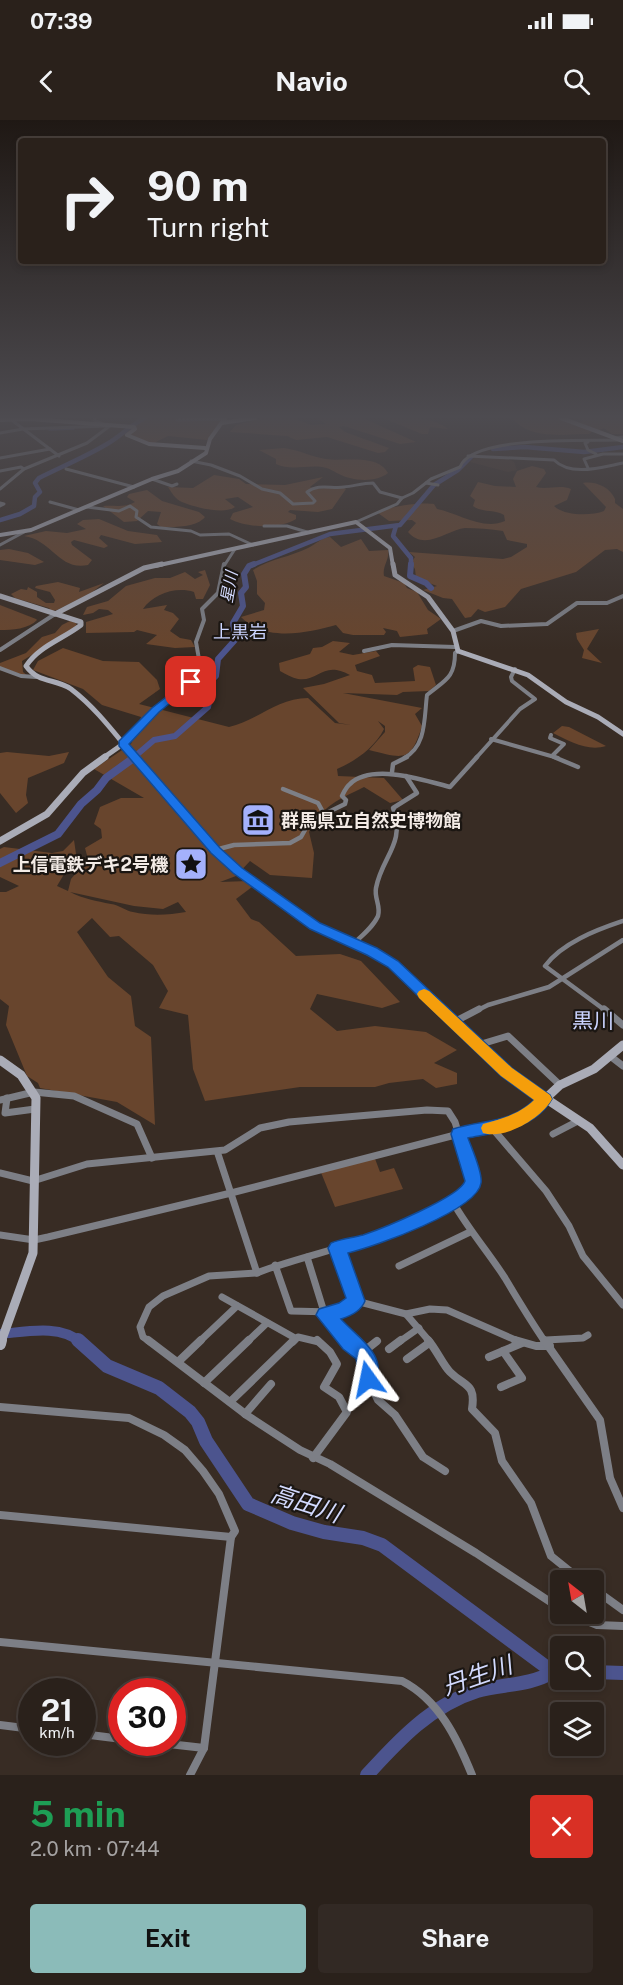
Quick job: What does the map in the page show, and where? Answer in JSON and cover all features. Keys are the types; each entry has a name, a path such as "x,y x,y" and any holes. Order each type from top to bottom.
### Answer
{"street":[{"path":"0,544 115,495"},
{"path":"282,495 289,503 297,505 314,503 315,501 310,495"},
{"path":"392,495 402,498"},
{"path":"0,650 56,614 79,604 110,584 141,569 356,522 397,504 406,495"},
{"path":"50,502 79,510"},
{"path":"87,507 119,511 130,506 138,511 136,517 151,527 191,531 200,535 229,534 253,545"},
{"path":"356,522 390,548 395,575 428,597 453,631 457,649 455,668 451,675 427,695 425,725 417,747 407,757 393,764 392,772"},
{"path":"264,526 287,526 307,532"},
{"path":"0,535 26,531"},
{"path":"0,841 47,814 83,773 123,744 156,710 195,679 201,671 196,642 204,620 202,609 219,591 225,561 235,549"},
{"path":"0,596 78,619 81,622 81,626 30,659 26,668 36,677"},
{"path":"453,631 481,621 501,626 547,624 577,603 607,603 623,596"},
{"path":"364,651 392,645 457,649 515,669 536,679 566,702 598,717 623,734"},
{"path":"0,668 21,676 36,677 68,687 80,696 101,716 215,850 238,870 315,926 393,964 523,1086 580,1120 602,1139 623,1165"},
{"path":"215,850 234,845 290,843 301,837 310,821 345,804 342,794 357,779 392,772 450,786 520,709 535,699 512,681 511,677 515,669"},
{"path":"550,735 550,738 564,744 552,756"},
{"path":"491,739 552,756 578,767"},
{"path":"353,944 378,916 376,888 398,841 399,824 393,808 417,793 406,776"},
{"path":"283,789 318,803 324,814"},
{"path":"623,921 593,932 550,957 545,963 546,968 584,993 623,1025"},
{"path":"454,1022 488,1005 538,991 623,940"},
{"path":"478,1045 508,1036 560,1085"},
{"path":"0,1235 34,1240 231,1193 459,1134 510,1124 528,1115 560,1085 613,1058 623,1045"},
{"path":"613,1058 623,1059"},
{"path":"613,1058 623,1066"},
{"path":"0,1060 20,1075 34,1092 35,1109 33,1253 0,1344"},
{"path":"35,1109 5,1113 3,1099 34,1092 74,1096 124,1116 137,1124 152,1158"},
{"path":"0,1173 33,1181 87,1164 225,1150 260,1128 289,1122 376,1116 406,1111 448,1111 455,1122 473,1181 470,1190 454,1204 366,1241 275,1265 257,1273 209,1276 163,1296 149,1307 140,1327 143,1337 245,1414 313,1458 330,1464 476,1553 550,1602"},
{"path":"553,1134 580,1120"},
{"path":"492,1128 546,1191 569,1226 583,1256 623,1305"},
{"path":"218,1151 257,1273"},
{"path":"454,1204 470,1232 600,1420 610,1478 623,1508"},
{"path":"399,1266 470,1232"},
{"path":"337,1248 356,1301"},
{"path":"307,1257 325,1315 349,1342 363,1352 368,1362 366,1370 371,1388 378,1400 395,1415 423,1457 445,1471"},
{"path":"275,1265 291,1311 325,1315 345,1310 356,1301"},
{"path":"222,1297 295,1338"},
{"path":"356,1301 406,1314 430,1309 447,1310 496,1334 536,1346 583,1338 588,1335"},
{"path":"178,1362 237,1306"},
{"path":"406,1314 440,1354 453,1376 470,1386 474,1397 472,1409 495,1433 502,1461 531,1503 551,1556 568,1570"},
{"path":"204,1383 267,1323"},
{"path":"389,1349 418,1328"},
{"path":"230,1402 295,1338 301,1336 311,1338 331,1352 337,1364 324,1387 339,1397 347,1412 313,1458"},
{"path":"363,1352 377,1341"},
{"path":"407,1359 429,1343"},
{"path":"489,1357 522,1343"},
{"path":"501,1387 522,1378 503,1351"},
{"path":"245,1414 271,1384"},
{"path":"0,1407 129,1418 146,1429 173,1441 190,1454 210,1482 231,1522 235,1532 231,1537 204,1748 190,1775"},
{"path":"0,1515 231,1537"},
{"path":"604,1597 623,1611"},
{"path":"595,1624 623,1626"},
{"path":"0,1642 402,1681 415,1685 426,1694 466,1756 472,1775"},
{"path":"0,1725 18,1727"},
{"path":"186,1746 204,1748"}],"shaded area":[{"path":"154,495 162,501 199,512 205,517 190,525 161,527 157,524 161,512 148,511 137,521 124,522 103,506 124,506 135,502 127,497"},
{"path":"342,495 332,509 318,512 290,510 288,512 296,515 296,519 273,526 245,524 230,519 233,513 253,507 238,497 225,499 235,507 224,510 194,506 174,496"},
{"path":"569,495 567,500 554,506 564,512 585,514 604,511 606,507 595,495 613,495 615,503 623,509 623,552 617,549 605,550 576,572 521,589 505,607 485,612 478,609 471,617 465,618 452,599 423,590 437,586 416,578 415,569 411,563 415,557 409,552 503,559 527,547 527,544 507,540 503,531 474,528 459,529 437,538 422,540 408,532 416,523 412,520 389,521 378,513 413,504 434,504 437,509 479,523 497,524 505,521 504,515 500,513 480,510 473,506 475,500 470,496"},
{"path":"99,519 128,531 157,535 162,542 135,544 101,535 99,538 108,546 104,548 74,540 71,542 72,545 92,560 88,565 78,566 62,560 42,543 24,536 46,531 67,533 86,529 77,524 83,520"},
{"path":"330,537 341,547 361,539 369,551 388,550 384,576 404,583 407,588 417,592 428,610 441,619 427,629 428,634 400,637 397,631 383,628 386,632 384,635 353,635 343,633 336,625 300,633 274,633 251,625 241,617 264,610 265,603 257,594 257,581 253,570"},
{"path":"9,549 28,553 44,562 35,565 0,560 0,550"},
{"path":"205,570 210,585 203,599 196,599 194,592 187,590 173,591 159,595 143,609 167,605 164,610 173,613 179,619 170,631 180,638 191,640 195,647 175,648 146,644 157,635 137,630 134,632 86,633 86,622 113,614 108,610 99,609 83,615 87,607 108,601 126,586 155,578 170,578 185,572 195,579 203,575 198,572"},
{"path":"58,582 80,588 79,592 104,583 91,593 51,611 49,608 15,598 11,594 21,589 27,590 28,587 37,592 37,597 46,603 54,603 55,600 50,592 35,588"},
{"path":"0,605 37,620 25,627 0,630"},
{"path":"70,621 76,623 77,627 22,661 23,672 29,677 0,667 0,663 26,653 42,637 55,633 62,625"},
{"path":"599,629 587,649 602,663 582,658 584,650 576,633"},
{"path":"333,641 350,643 339,652 353,655 376,651 380,656 355,665 357,671 372,675 375,683 415,681 413,668 418,665 430,667 436,685 429,691 403,692 397,695 343,693 422,708 415,714 422,726 409,752 398,756 369,750 385,732 385,726 378,721 384,729 376,742 358,758 337,769 338,776 384,778 403,800 390,803 364,787 326,809 309,832 314,853 312,878 270,875 250,861 236,876 220,882 248,881 252,887 236,899 251,919 259,922 296,956 340,954 361,961 400,1002 382,1008 317,994 310,1009 337,1031 375,1026 426,1032 457,1050 434,1063 457,1073 457,1084 436,1088 423,1079 375,1087 300,1087 205,1101 193,1069 188,1015 159,1008 168,991 153,965 119,936 110,937 92,918 77,932 108,977 131,996 135,1026 151,1037 155,1125 117,1102 40,1088 38,1083 27,1076 6,1025 9,1006 0,999 0,892 6,892 19,886 0,877 0,849 4,847 52,853 63,851 74,840 76,854 57,886 68,891 71,879 88,859 85,848 102,838 101,829 94,824 100,807 121,798 144,798 94,769 131,744 141,717 102,705 83,689 33,670 38,661 63,648 103,661 139,662 157,680 160,689 139,704 229,727 287,702 308,698 335,723 351,725 339,723 303,688 350,675 341,671 327,670 311,678 298,679 280,671 279,663 310,654 313,648 322,647","holes":["70,892 134,906 163,909 178,902 186,912 160,915 139,913"]},
{"path":"562,726 569,727 606,746 586,747 553,733"},
{"path":"69,752 64,763 28,778 26,795 28,803 16,813 0,793 0,753 49,756"},
{"path":"374,1156 380,1172 394,1168 403,1189 335,1207 320,1170"}],"waterway":[{"path":"0,520 20,514 34,506 37,495"},
{"name":"星川","path":"250,566 330,534 400,525 425,495"},
{"path":"396,526 393,536 411,558 411,564"},
{"name":"星川","path":"133,758 154,740 175,736 208,707 211,693 208,684 216,676 218,659 235,640 233,623 243,606 241,593 246,587 244,574 249,566 254,564"},
{"path":"411,564 410,576 426,583 431,588"},
{"name":"星川","path":"0,863 58,834 81,804 97,790 106,778 135,757"},
{"name":"高田川","path":"0,1334 52,1331 72,1336 80,1342"},
{"name":"高田川","path":"78,1340 107,1366 159,1388 190,1412 198,1422 206,1441 248,1504 292,1523 324,1532 363,1538 382,1545 550,1670"},
{"name":"高田川","path":"604,1672 623,1673"},
{"name":"丹生川","path":"367,1775 403,1737 445,1705 477,1691 535,1680 550,1674"}],"slow traffic":[{"path":"424,994 506,1072 544,1099 528,1115 510,1124 489,1128"}],"place":[{"name":"群馬県立自然史博物館","path":"258,820"},
{"name":"上信電鉄デキ2号機","path":"191,864"}],"district":[{"name":"上黒岩","path":"240,631"},
{"name":"黒川","path":"593,1020"}],"route":[{"path":"191,682 156,710 123,744 171,801 215,850 238,870 315,926 383,957 393,964 506,1072 544,1099 528,1115 510,1124 459,1134 473,1181 470,1190 454,1204 366,1241 337,1248 356,1301 345,1310 325,1315 349,1342 360,1348 366,1356 368,1379"}]}
